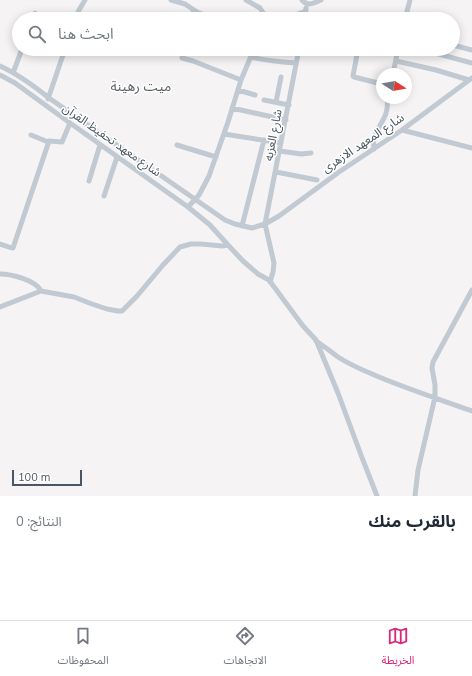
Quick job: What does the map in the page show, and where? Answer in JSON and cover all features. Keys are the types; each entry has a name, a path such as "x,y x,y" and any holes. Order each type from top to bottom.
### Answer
{"street":[{"path":"78,12 86,0"},
{"path":"171,0 185,4 198,12"},
{"path":"246,0 260,8 262,12"},
{"path":"306,11 304,2 312,4 321,0"},
{"path":"407,12 410,0"},
{"path":"460,47 472,50"},
{"path":"13,73 19,56"},
{"path":"46,106 63,56"},
{"path":"182,56 182,58 241,80"},
{"name":"شارع العزبه","path":"265,224 282,143 298,56"},
{"path":"357,56 353,76 376,82"},
{"path":"394,68 397,56"},
{"path":"446,56 472,63"},
{"path":"188,206 199,195 207,180 224,134 241,80 251,57 276,62 296,63"},
{"path":"396,61 471,79"},
{"path":"0,66 32,86 224,220 252,228 265,224 274,263 270,282"},
{"name":"شارع معهد تحفيظ القرآن","path":"0,75 15,83 70,124 188,206 210,225 258,274 270,282 303,326 316,340"},
{"path":"276,102 281,77"},
{"name":"شارع المعهد الازهرى","path":"265,224 279,216 339,172 402,130 471,79"},
{"path":"238,90 255,94"},
{"path":"264,100 289,105"},
{"path":"374,149 374,138 386,115 388,104"},
{"path":"232,108 286,120"},
{"path":"31,135 48,142 49,140 62,142 70,124"},
{"path":"402,130 472,148"},
{"path":"224,134 282,143"},
{"path":"242,226 264,140"},
{"path":"0,244 13,248 48,142"},
{"path":"177,144 216,157"},
{"path":"89,181 100,145"},
{"path":"280,151 301,154 312,153"},
{"path":"104,196 117,157"},
{"path":"276,172 317,180"},
{"path":"0,307 41,291 70,296 107,309 122,311 180,247 191,244 228,245"},
{"path":"0,274 9,275 32,282 39,287 41,291"},
{"path":"415,496 418,470 435,398 436,385 432,368 433,362 472,290"},
{"path":"316,340 338,357 354,366 422,394 472,412"},
{"path":"316,340 338,392 377,496"},
{"path":"374,488 374,496"}],"district":[{"name":"ميت رهينة","path":"141,86"}]}
